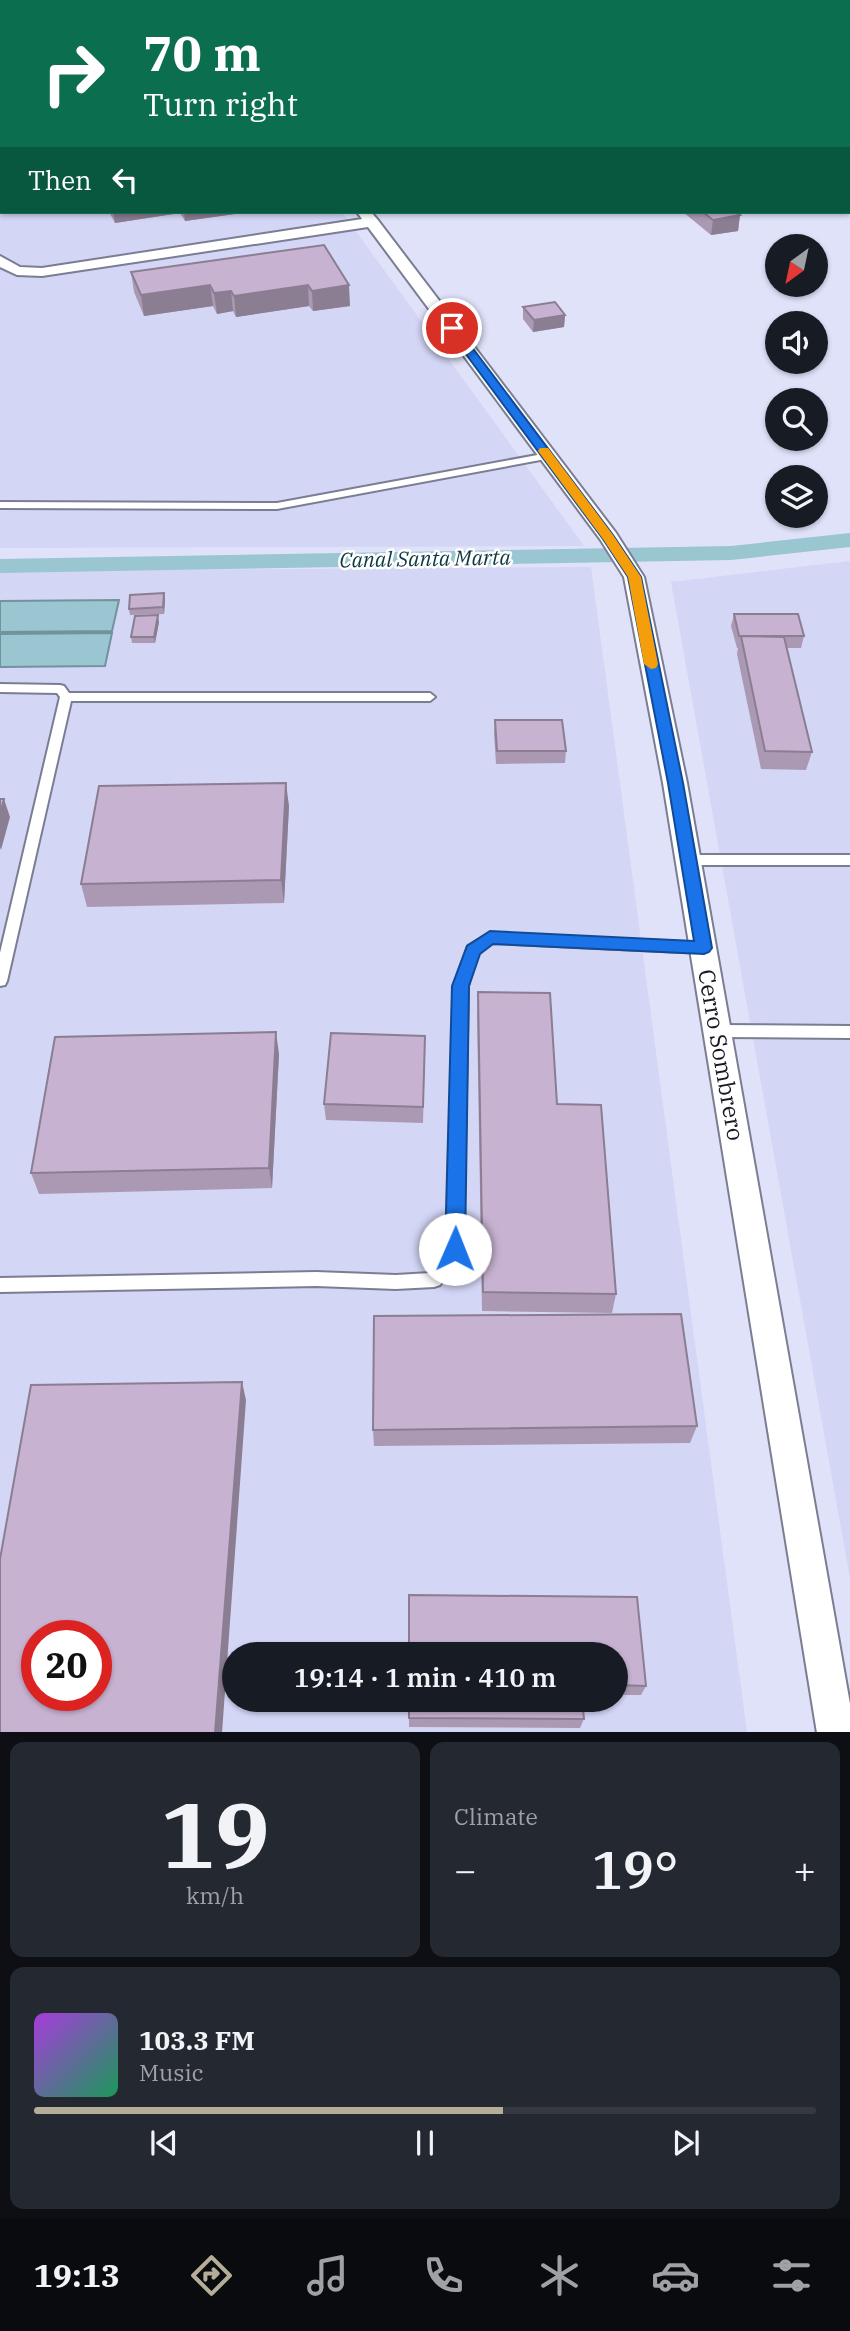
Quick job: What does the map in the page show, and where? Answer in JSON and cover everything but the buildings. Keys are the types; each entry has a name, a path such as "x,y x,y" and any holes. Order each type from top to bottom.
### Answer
{"street":[{"path":"0,260 17,271 43,272 368,217"},
{"name":"Cerro Sombrero","path":"368,217 548,456 634,577 704,948 836,1732"}],"lane":[{"path":"0,505 277,506 548,456"},
{"path":"0,688 60,689 66,697 0,981"},
{"path":"66,697 430,697"},
{"path":"688,860 850,860"},
{"path":"0,1285 316,1279 396,1282 434,1280 455,1249 461,986 473,950 490,938 704,948"},
{"path":"718,1031 850,1032"}],"shaded area":[{"path":"0,214 343,214 584,546 0,548"},
{"path":"850,561 850,1578 671,582"},
{"path":"591,567 747,1732 0,1732 0,571"},
{"path":"119,600 112,631 0,632 0,601"},
{"path":"112,633 105,666 0,667 0,634"}],"waterway":[{"name":"Canal Santa Marta","path":"0,566 731,553 850,540"}],"slow traffic":[{"path":"544,451 634,577 651,664"}],"route":[{"path":"452,328 608,537 634,577 704,948 490,938 473,950 461,986 455,1249"}]}
